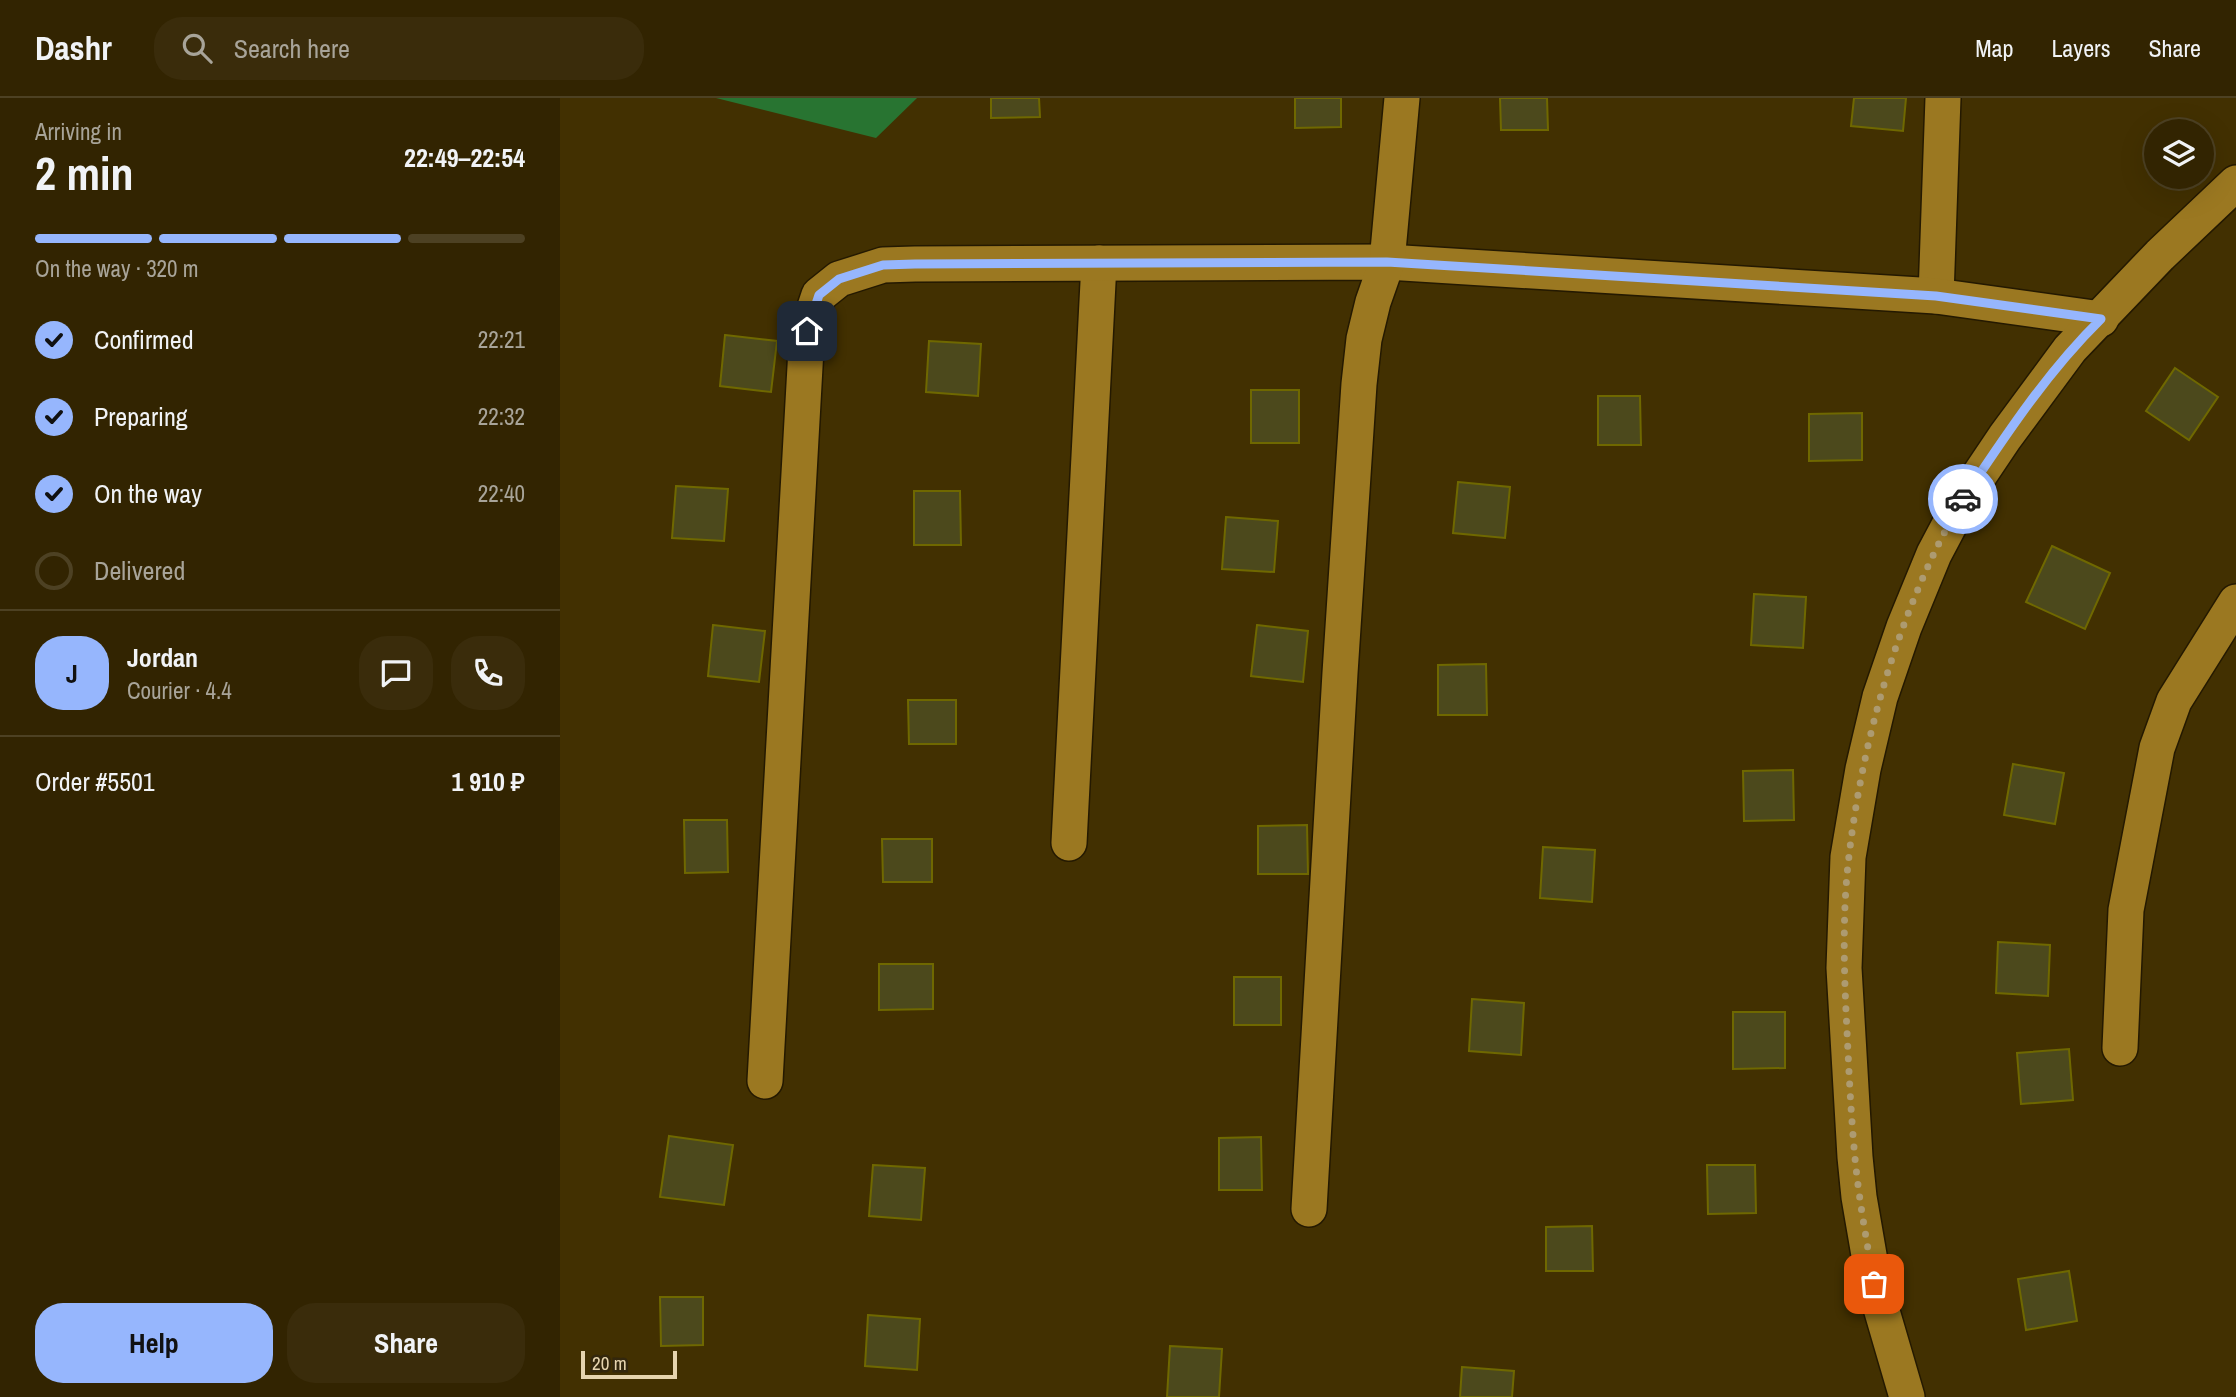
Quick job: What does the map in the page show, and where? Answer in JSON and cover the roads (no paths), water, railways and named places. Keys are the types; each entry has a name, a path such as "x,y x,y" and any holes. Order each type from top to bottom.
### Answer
{"street":[{"path":"1309,1209 1359,384 1364,339 1387,262 1402,98"},
{"path":"1936,296 1943,98"},
{"path":"1907,1397 1874,1284 1855,1157 1844,968 1848,857 1863,769 1881,697 1904,627 1934,554 1962,501 2005,437 2070,349 2160,256 2236,183"},
{"path":"765,1081 807,331 819,295 839,279 883,265 1387,262 1936,296 2101,319"},
{"path":"1069,843 1099,263"},
{"path":"2120,1048 2126,910 2157,748 2174,701 2232,615"}]}
